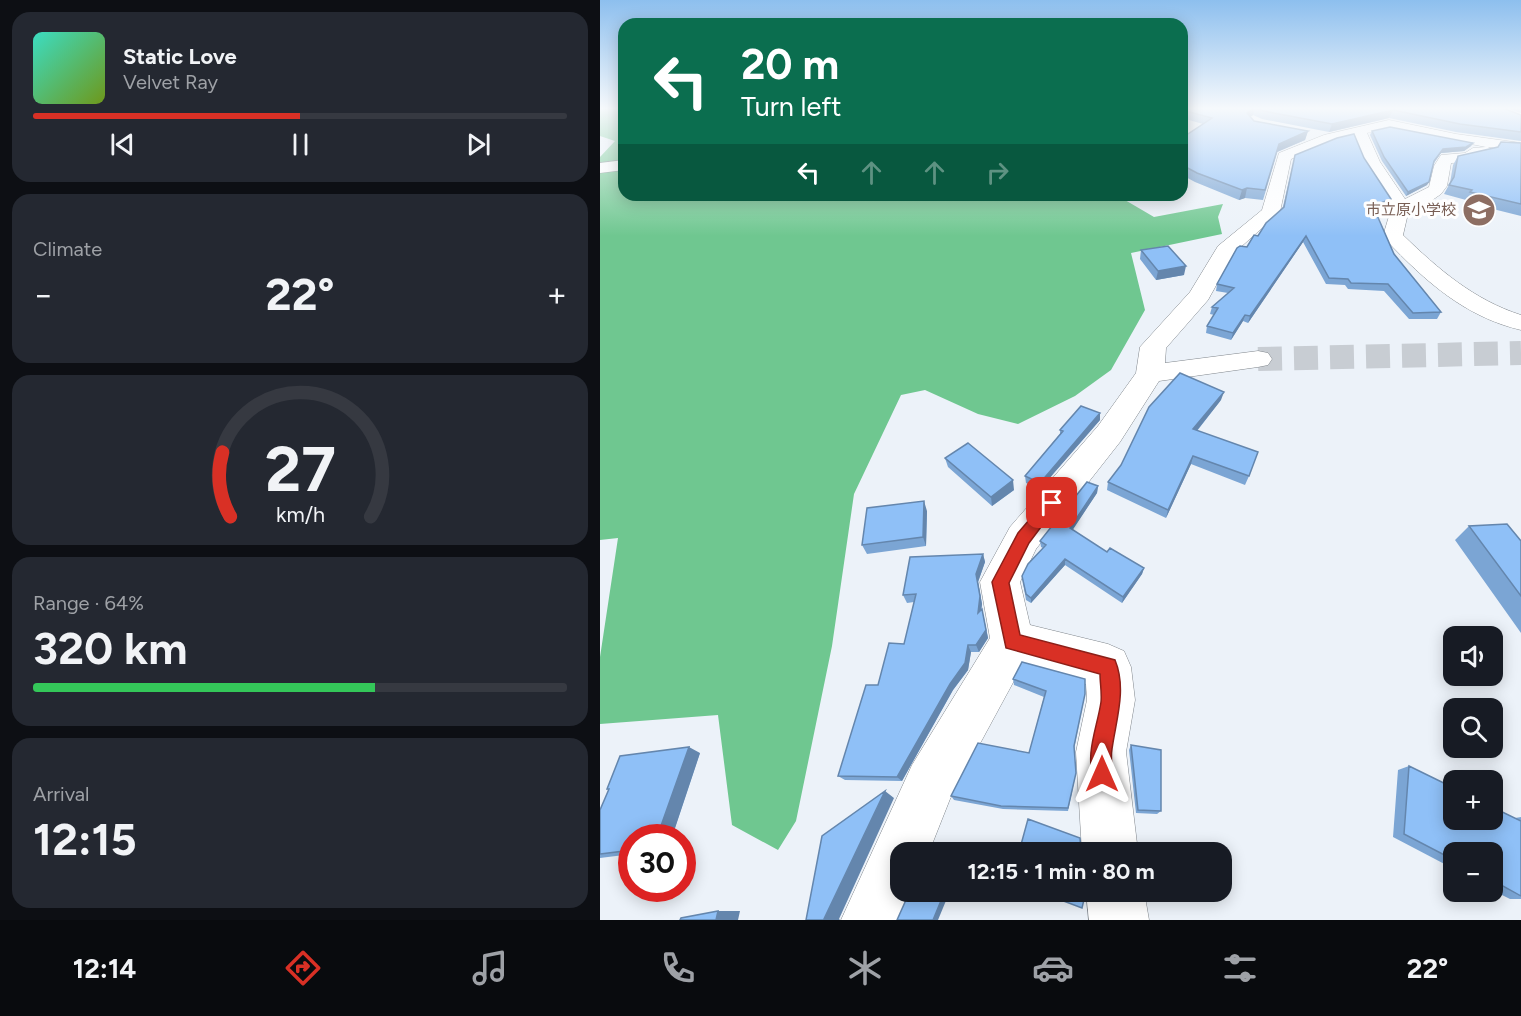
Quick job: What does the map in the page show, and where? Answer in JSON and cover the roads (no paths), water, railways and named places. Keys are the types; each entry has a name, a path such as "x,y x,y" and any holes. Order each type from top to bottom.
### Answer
{"street":[{"path":"905,842 930,783 1012,642 1000,582 1023,538 1109,434 1150,374 1153,347 1200,295 1225,250 1271,212 1284,156 1295,151"},
{"path":"1355,151 1371,162 1401,206 1393,236 1441,284 1503,318 1521,323"},
{"path":"1401,206 1436,192 1440,183 1440,167 1446,158 1468,158 1479,151"},
{"path":"600,168 618,166"},
{"path":"1150,374 1258,359"},
{"path":"1012,642 1108,667 1111,700 1101,752 1109,842"},
{"path":"872,920 890,877"},
{"path":"1117,902 1119,920"}],"tunnel":[{"path":"1258,359 1521,353"}],"place":[{"name":"市立原小学校","path":"1479,210"}]}
